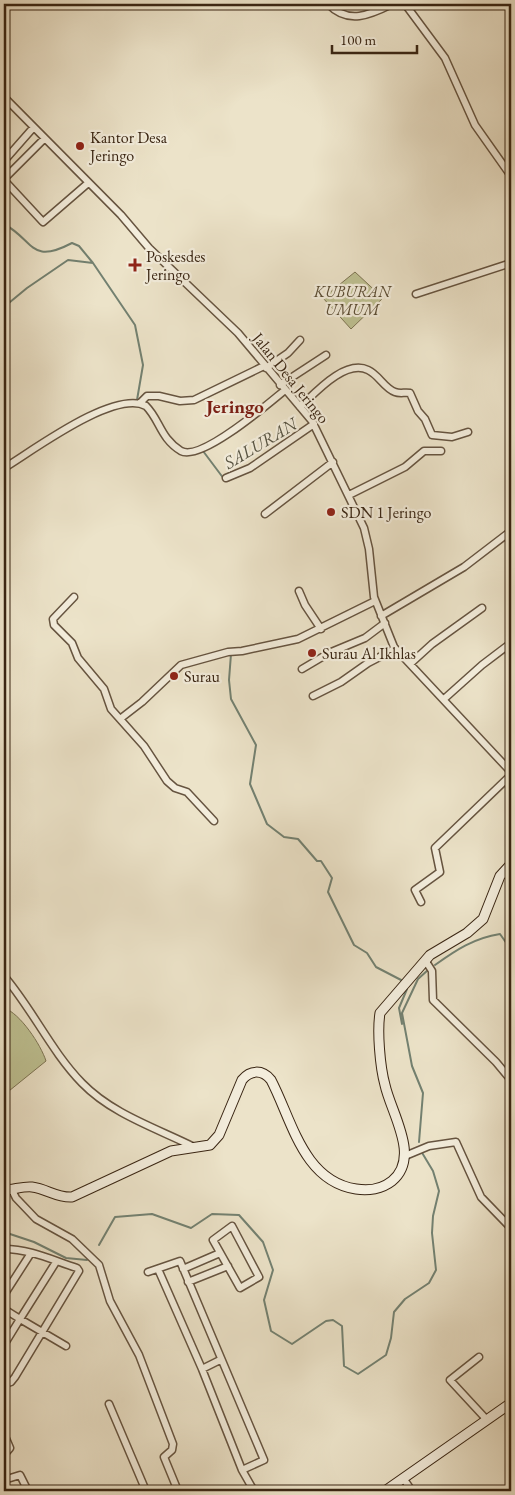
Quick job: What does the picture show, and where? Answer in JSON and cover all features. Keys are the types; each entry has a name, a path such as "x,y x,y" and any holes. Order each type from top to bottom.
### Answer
{"street":[{"path":"328,4 340,14 357,17 371,14 392,4"},
{"path":"405,4 445,58 475,125 511,176"},
{"name":"Jalan Desa Jeringo","path":"4,97 88,184 128,222 149,248 238,333 314,424 349,495 366,535 375,601 395,649 444,699 511,774"},
{"path":"12,171 4,161 33,128"},
{"path":"44,139 4,180 43,222 88,184"},
{"path":"416,294 511,263"},
{"path":"140,404 147,396 159,396 180,401 194,400 265,367 288,354 300,340"},
{"path":"4,468 85,418 121,406 140,404 149,409 167,438 180,450 188,453 222,438 326,355"},
{"path":"300,407 334,376 362,368 374,374 394,392 410,394 432,435 452,437 468,432"},
{"path":"226,478 250,468 314,424"},
{"path":"349,495 405,467 424,451 441,451"},
{"path":"265,514 333,462"},
{"path":"381,616 452,575 511,531"},
{"path":"299,591 320,630"},
{"path":"74,597 52,619 53,622 72,643 78,658 104,689 110,710 152,757 168,781 176,788 187,792 214,821"},
{"path":"120,719 142,702 181,665 228,652 288,642 320,630 375,601"},
{"path":"410,664 482,608"},
{"path":"302,670 329,653 365,638 385,623"},
{"path":"444,699 495,654 511,643"},
{"path":"313,696 341,682 368,663 395,649"},
{"path":"421,902 414,890 440,872 434,848 511,774"},
{"path":"8,1190 34,1187 58,1197 76,1196 171,1151 206,1147 215,1142 242,1080 248,1074 259,1072 271,1080 311,1162 330,1180 354,1189 377,1188 390,1182 397,1176 404,1156 404,1144 383,1078 379,1016 383,1007 425,960 467,933 483,919 500,876 511,864"},
{"path":"425,960 432,969 433,1000 496,1062 511,1080"},
{"path":"4,976 27,1005 58,1055 88,1088 123,1113 194,1147"},
{"path":"404,1156 422,1149 456,1142 481,1197 511,1228"},
{"path":"8,1190 36,1218 72,1239 99,1265 110,1301 131,1337 173,1444 173,1450 164,1456 178,1491"},
{"path":"232,1226 259,1277 240,1288 220,1254 213,1240 232,1226"},
{"path":"4,1249 42,1254 56,1262 79,1270 15,1377 11,1382 4,1384"},
{"path":"4,1295 31,1253"},
{"path":"183,1269 220,1254"},
{"path":"4,1345 56,1262"},
{"path":"148,1272 180,1262 264,1460 242,1470"},
{"path":"188,1282 228,1266"},
{"path":"158,1269 202,1369 242,1470 254,1491"},
{"path":"4,1309 66,1346"},
{"path":"479,1357 450,1380 487,1420"},
{"path":"202,1369 220,1360"},
{"path":"385,1491 511,1403"},
{"path":"109,1404 146,1491"},
{"path":"4,1434 10,1448 4,1455"},
{"path":"4,1480 20,1475 28,1491"},
{"path":"403,1478 412,1491"}],"green space":[{"name":"KUBURAN UMUM","path":"355,272 383,298 351,329 323,298"},
{"path":"4,1008 17,1016 29,1030 46,1061 4,1095"}],"waterway":[{"path":"4,224 40,251 48,252 72,243 79,246 93,263 135,325 143,365 137,400"},
{"path":"4,307 27,288 68,260 93,263"},
{"name":"SALURAN","path":"203,451 224,479"},
{"path":"231,654 229,680 231,699 256,745 250,784 267,824 284,837 298,839 317,861 321,861 332,878 328,892 354,945 367,953 376,967 403,981"},
{"path":"435,965 466,945 482,938 500,934 507,944 511,972"},
{"path":"419,1142 423,1093 412,1066 402,1013 418,979 428,970"},
{"path":"402,1024 399,1008 407,989"},
{"path":"99,1245 115,1217 152,1214 191,1228 212,1214 239,1215 263,1242 273,1270 264,1300 271,1331 292,1344 326,1321 333,1320 342,1326 344,1366 358,1374 386,1355 391,1338 394,1312 405,1299 429,1283 436,1270 432,1233 433,1216 439,1191 433,1171 421,1151"},
{"path":"4,1232 34,1242 66,1258 87,1260"}],"place":[{"name":"Kantor Desa Jeringo","path":"80,146"},
{"name":"Poskesdes Jeringo","path":"135,265"},
{"name":"SDN 1 Jeringo","path":"331,512"},
{"name":"Surau Al Ikhlas","path":"312,653"},
{"name":"Surau","path":"174,676"}],"district":[{"name":"Jeringo","path":"235,406"}]}
